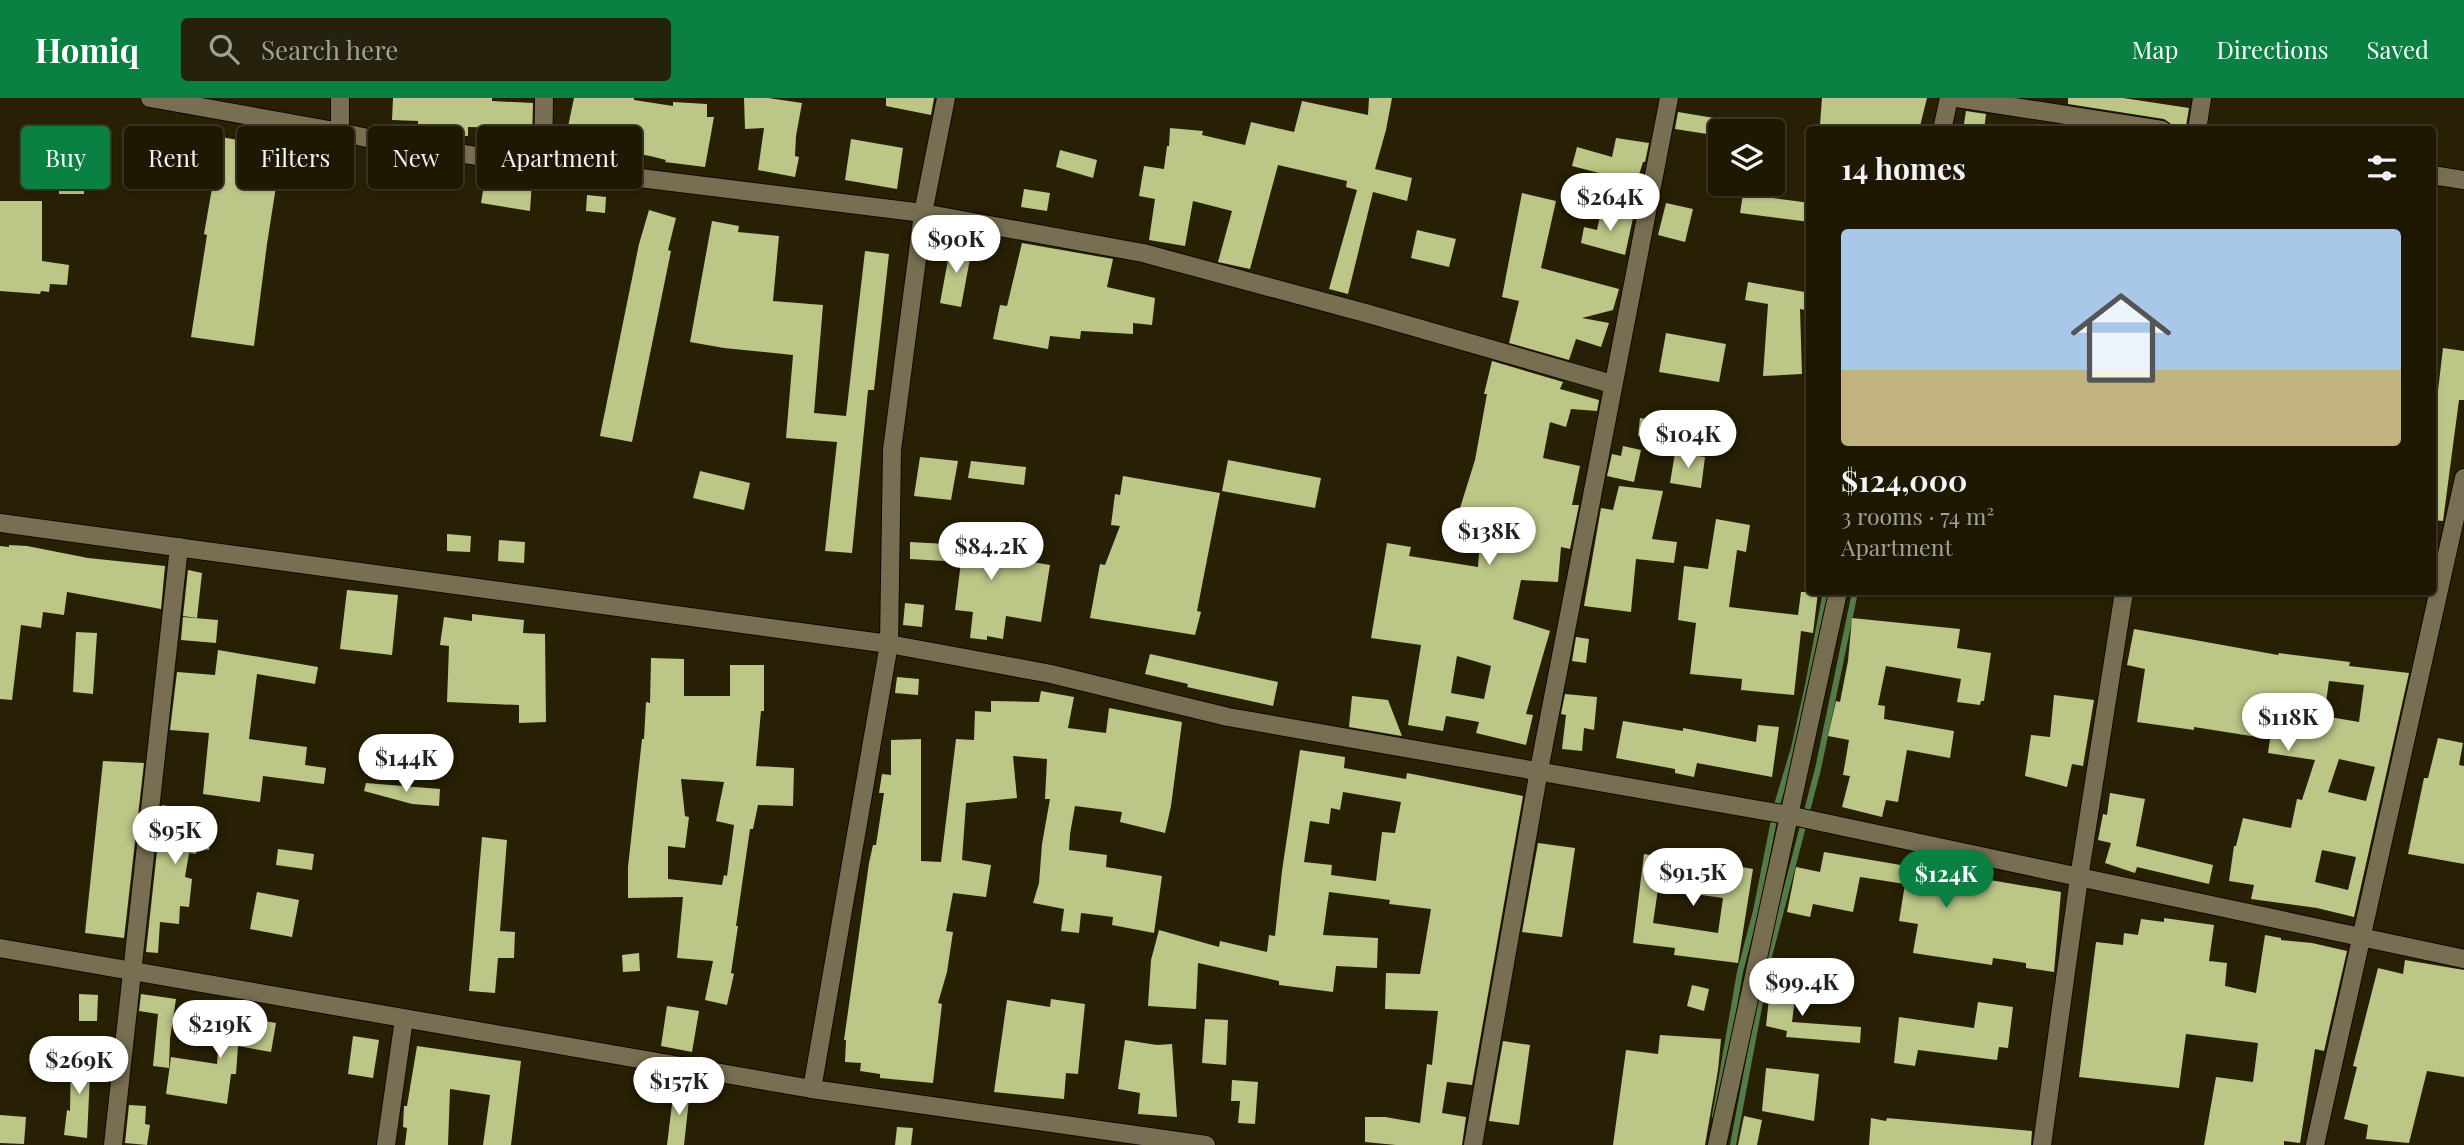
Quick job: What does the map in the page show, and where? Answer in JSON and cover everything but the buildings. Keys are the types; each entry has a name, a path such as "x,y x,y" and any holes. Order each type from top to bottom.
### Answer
{"street":[{"path":"150,98 306,126"},
{"path":"340,98 340,126"},
{"path":"544,98 544,126"},
{"path":"812,1089 889,644 892,450 923,214 946,98"},
{"path":"1473,1145 1539,770 1669,98"},
{"path":"1943,126 1949,98"},
{"path":"1957,98 2136,126"},
{"path":"2198,126 2202,98"},
{"path":"354,135 477,156"},
{"path":"2436,176 2464,180"},
{"path":"642,179 923,214 1143,253 1612,384"},
{"path":"2315,1145 2464,478"},
{"path":"0,523 889,644 1051,674 1228,717 1788,815 2464,959"},
{"path":"113,1145 179,547"},
{"path":"1717,1145 1837,595"},
{"path":"2042,1145 2079,878 2124,595"},
{"path":"0,948 812,1089 1206,1145"},
{"path":"386,1145 404,1019"}],"waterway":[{"path":"1715,1116 1740,972 1756,911 1777,805 1794,748 1825,595"},
{"path":"1733,1145 1768,960 1818,769 1854,595"}]}
